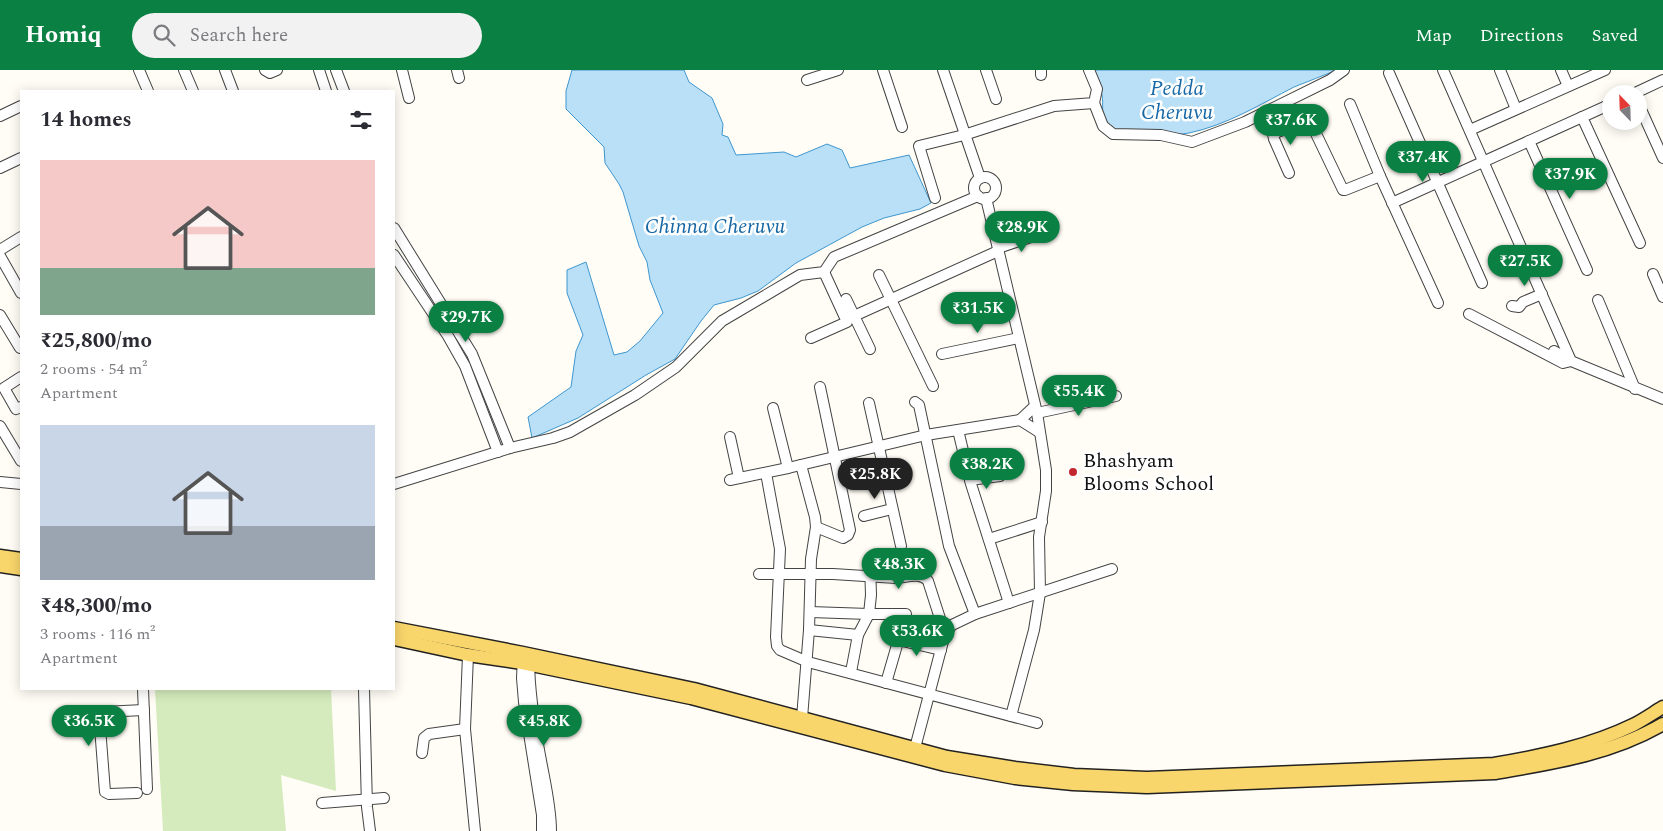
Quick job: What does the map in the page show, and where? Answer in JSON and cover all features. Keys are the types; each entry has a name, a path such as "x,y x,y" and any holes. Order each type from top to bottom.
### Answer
{"main road":[{"path":"0,556 20,559"},
{"path":"0,566 20,569"},
{"path":"395,628 691,698 945,765 1015,778 1073,784 1147,787 1495,773 1601,752 1641,736 1663,724"},
{"path":"395,639 468,655 526,659 694,689 947,757 1074,775 1138,778 1494,764 1540,756 1599,739 1634,725 1663,707"}],"street":[{"path":"139,70 148,90"},
{"path":"184,70 193,90"},
{"path":"225,70 233,90"},
{"path":"265,70 270,73 277,70"},
{"path":"320,70 325,90"},
{"path":"336,70 344,90"},
{"path":"402,70 409,98"},
{"path":"807,80 838,70"},
{"path":"884,70 902,127"},
{"path":"943,70 980,178"},
{"path":"986,70 996,99"},
{"path":"1089,70 1097,89 1094,103 1103,126 1114,134 1161,135 1192,142 1245,122 1330,80 1344,70"},
{"path":"1443,70 1571,361"},
{"path":"1500,70 1516,109"},
{"path":"1561,70 1568,86"},
{"path":"1470,130 1605,70"},
{"path":"1389,73 1482,284"},
{"path":"1648,87 1663,80"},
{"path":"934,198 919,146 964,135 1054,106 1094,103"},
{"path":"1350,104 1380,176 1438,303"},
{"path":"0,116 20,106"},
{"path":"1392,203 1602,108"},
{"path":"1582,117 1640,243"},
{"path":"1289,173 1274,140 1274,134 1309,119 1312,121 1343,190 1380,176"},
{"path":"1648,125 1663,158"},
{"path":"1529,141 1587,270"},
{"path":"0,168 20,158"},
{"path":"980,178 974,186 982,197 998,250 1036,409 1046,476 1046,491 1039,536 1040,593 1034,630 1011,716"},
{"path":"395,484 510,448 570,432 598,417 676,368 722,321 800,276 824,272 834,257 995,192 995,185 989,178 980,178"},
{"path":"395,230 472,354 510,448"},
{"path":"854,316 998,250 1037,235"},
{"path":"20,238 1,256 20,288"},
{"path":"395,256 448,336 465,366 498,452"},
{"path":"811,338 847,322 824,272"},
{"path":"1653,274 1663,297"},
{"path":"879,275 933,386"},
{"path":"1512,306 1519,307 1522,302 1542,294"},
{"path":"846,299 870,349"},
{"path":"1598,300 1635,389"},
{"path":"1469,314 1563,363 1571,361"},
{"path":"2,321 20,348"},
{"path":"942,354 1019,338"},
{"path":"1554,350 1571,361 1663,399"},
{"path":"20,378 4,388 16,408 20,407"},
{"path":"816,527 843,538 848,535 850,530 820,387"},
{"path":"730,437 734,479 926,435 1020,420 1036,409 1116,396"},
{"path":"915,402 919,405 949,546 975,614"},
{"path":"869,403 901,546"},
{"path":"773,408 788,468"},
{"path":"1020,420 1039,432"},
{"path":"958,430 970,480 1009,603"},
{"path":"2,432 20,459"},
{"path":"801,465 816,527 810,574 810,630 802,718"},
{"path":"766,473 780,549 777,646 780,650 808,662 1037,722"},
{"path":"970,480 1000,476"},
{"path":"0,482 20,484"},
{"path":"864,516 892,509"},
{"path":"989,539 1042,522"},
{"path":"896,578 900,562"},
{"path":"851,672 858,635 870,614 870,564"},
{"path":"915,748 945,634 952,625 975,614 1112,569"},
{"path":"759,574 896,578 919,575 925,577 928,581 945,634"},
{"path":"810,612 906,614 886,683"},
{"path":"810,630 858,635"},
{"path":"898,640 941,650"},
{"path":"468,655 465,729 475,831"},
{"path":"526,659 529,708 545,813 551,831"},
{"path":"143,690 144,710 142,791 109,794 105,792 99,714 102,712 144,710"},
{"path":"364,690 370,831"},
{"path":"422,753 424,738 429,734 465,729"},
{"path":"322,803 384,798"},
{"path":"542,831 545,813"}],"green space":[{"path":"155,690 331,690 336,791 281,775 286,831 163,831"}],"water":[{"name":"Chinna Cheruvu","path":"572,70 684,70 689,82 712,98 723,124 722,135 728,137 736,155 784,152 796,157 827,144 842,150 850,168 909,155 931,203 920,209 884,218 862,227 796,263 758,291 741,298 714,305 675,359 578,418 532,438 528,417 571,387 576,351 583,335 567,293 567,270 586,262 614,355 627,352 640,341 663,313 650,280 647,262 639,246 623,192 605,163 604,147 566,109 566,91"},
{"name":"Pedda Cheruvu","path":"1093,70 1337,70 1294,87 1217,125 1189,133 1170,134 1122,131 1110,127 1104,118 1102,95"}],"place":[{"name":"Bhashyam Blooms School","path":"1073,472"}]}
